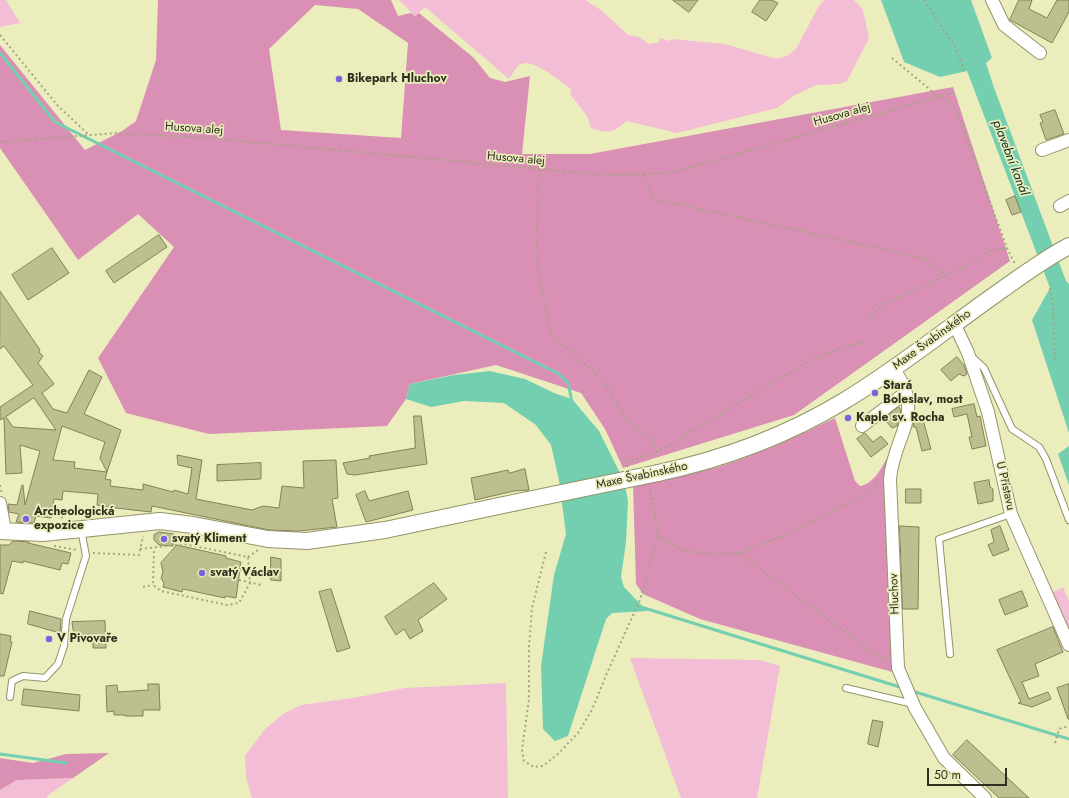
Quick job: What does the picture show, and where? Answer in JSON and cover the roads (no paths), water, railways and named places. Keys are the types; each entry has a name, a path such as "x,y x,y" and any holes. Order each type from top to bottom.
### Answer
{"main road":[{"name":"Maxe Švabinského","path":"3,531 43,533 160,521 193,525 268,539 307,541 385,530 513,503 654,480 737,452 787,432 844,401 893,368 1022,270 1068,247"}],"street":[{"path":"992,0 1004,25 1040,53"},
{"path":"1042,150 1069,140"},
{"name":"U Přístavu","path":"954,323 968,353 988,412 1011,514 1069,645"},
{"name":"Hluchov","path":"893,368 901,379 909,407 907,423 894,457 890,479 898,668 914,704 944,758 985,798"},
{"path":"862,426 905,393"},
{"path":"0,503 3,531"}],"lane":[{"path":"968,353 984,368 1012,429 1039,447 1046,459 1069,520"},
{"path":"950,654 939,539 1011,514"},
{"path":"10,698 12,681 23,676 45,678 58,664 64,646 66,619 86,556 81,529"},
{"path":"846,688 914,704"}],"water":[{"name":"plavební kanál","path":"881,0 971,0 992,58 986,63 993,85 1066,281 1069,284 1069,433 1032,320 1050,288 967,71 940,77 904,62"},
{"path":"490,371 525,379 554,393 572,399 599,431 624,481 628,501 626,542 621,577 624,587 647,611 612,613 606,619 568,736 555,741 543,729 541,666 554,575 566,534 559,480 551,445 536,425 504,403 464,401 431,407 406,399 410,384 454,375"},
{"path":"1069,446 1069,485 1058,454"}],"waterway":[{"path":"0,53 55,122 559,374 568,383 572,402"},
{"path":"641,607 903,688"},
{"path":"912,691 1069,739"},
{"path":"0,754 66,763"}],"place":[{"name":"Bikepark Hluchov","path":"339,79"},
{"name":"Stará Boleslav, most","path":"875,393"},
{"name":"Kaple sv. Rocha","path":"848,418"},
{"name":"Archeologická expozice","path":"26,519"},
{"name":"svatý Kliment","path":"164,539"},
{"name":"svatý Václav","path":"202,573"},
{"name":"V Pivovaře","path":"49,639"}]}
